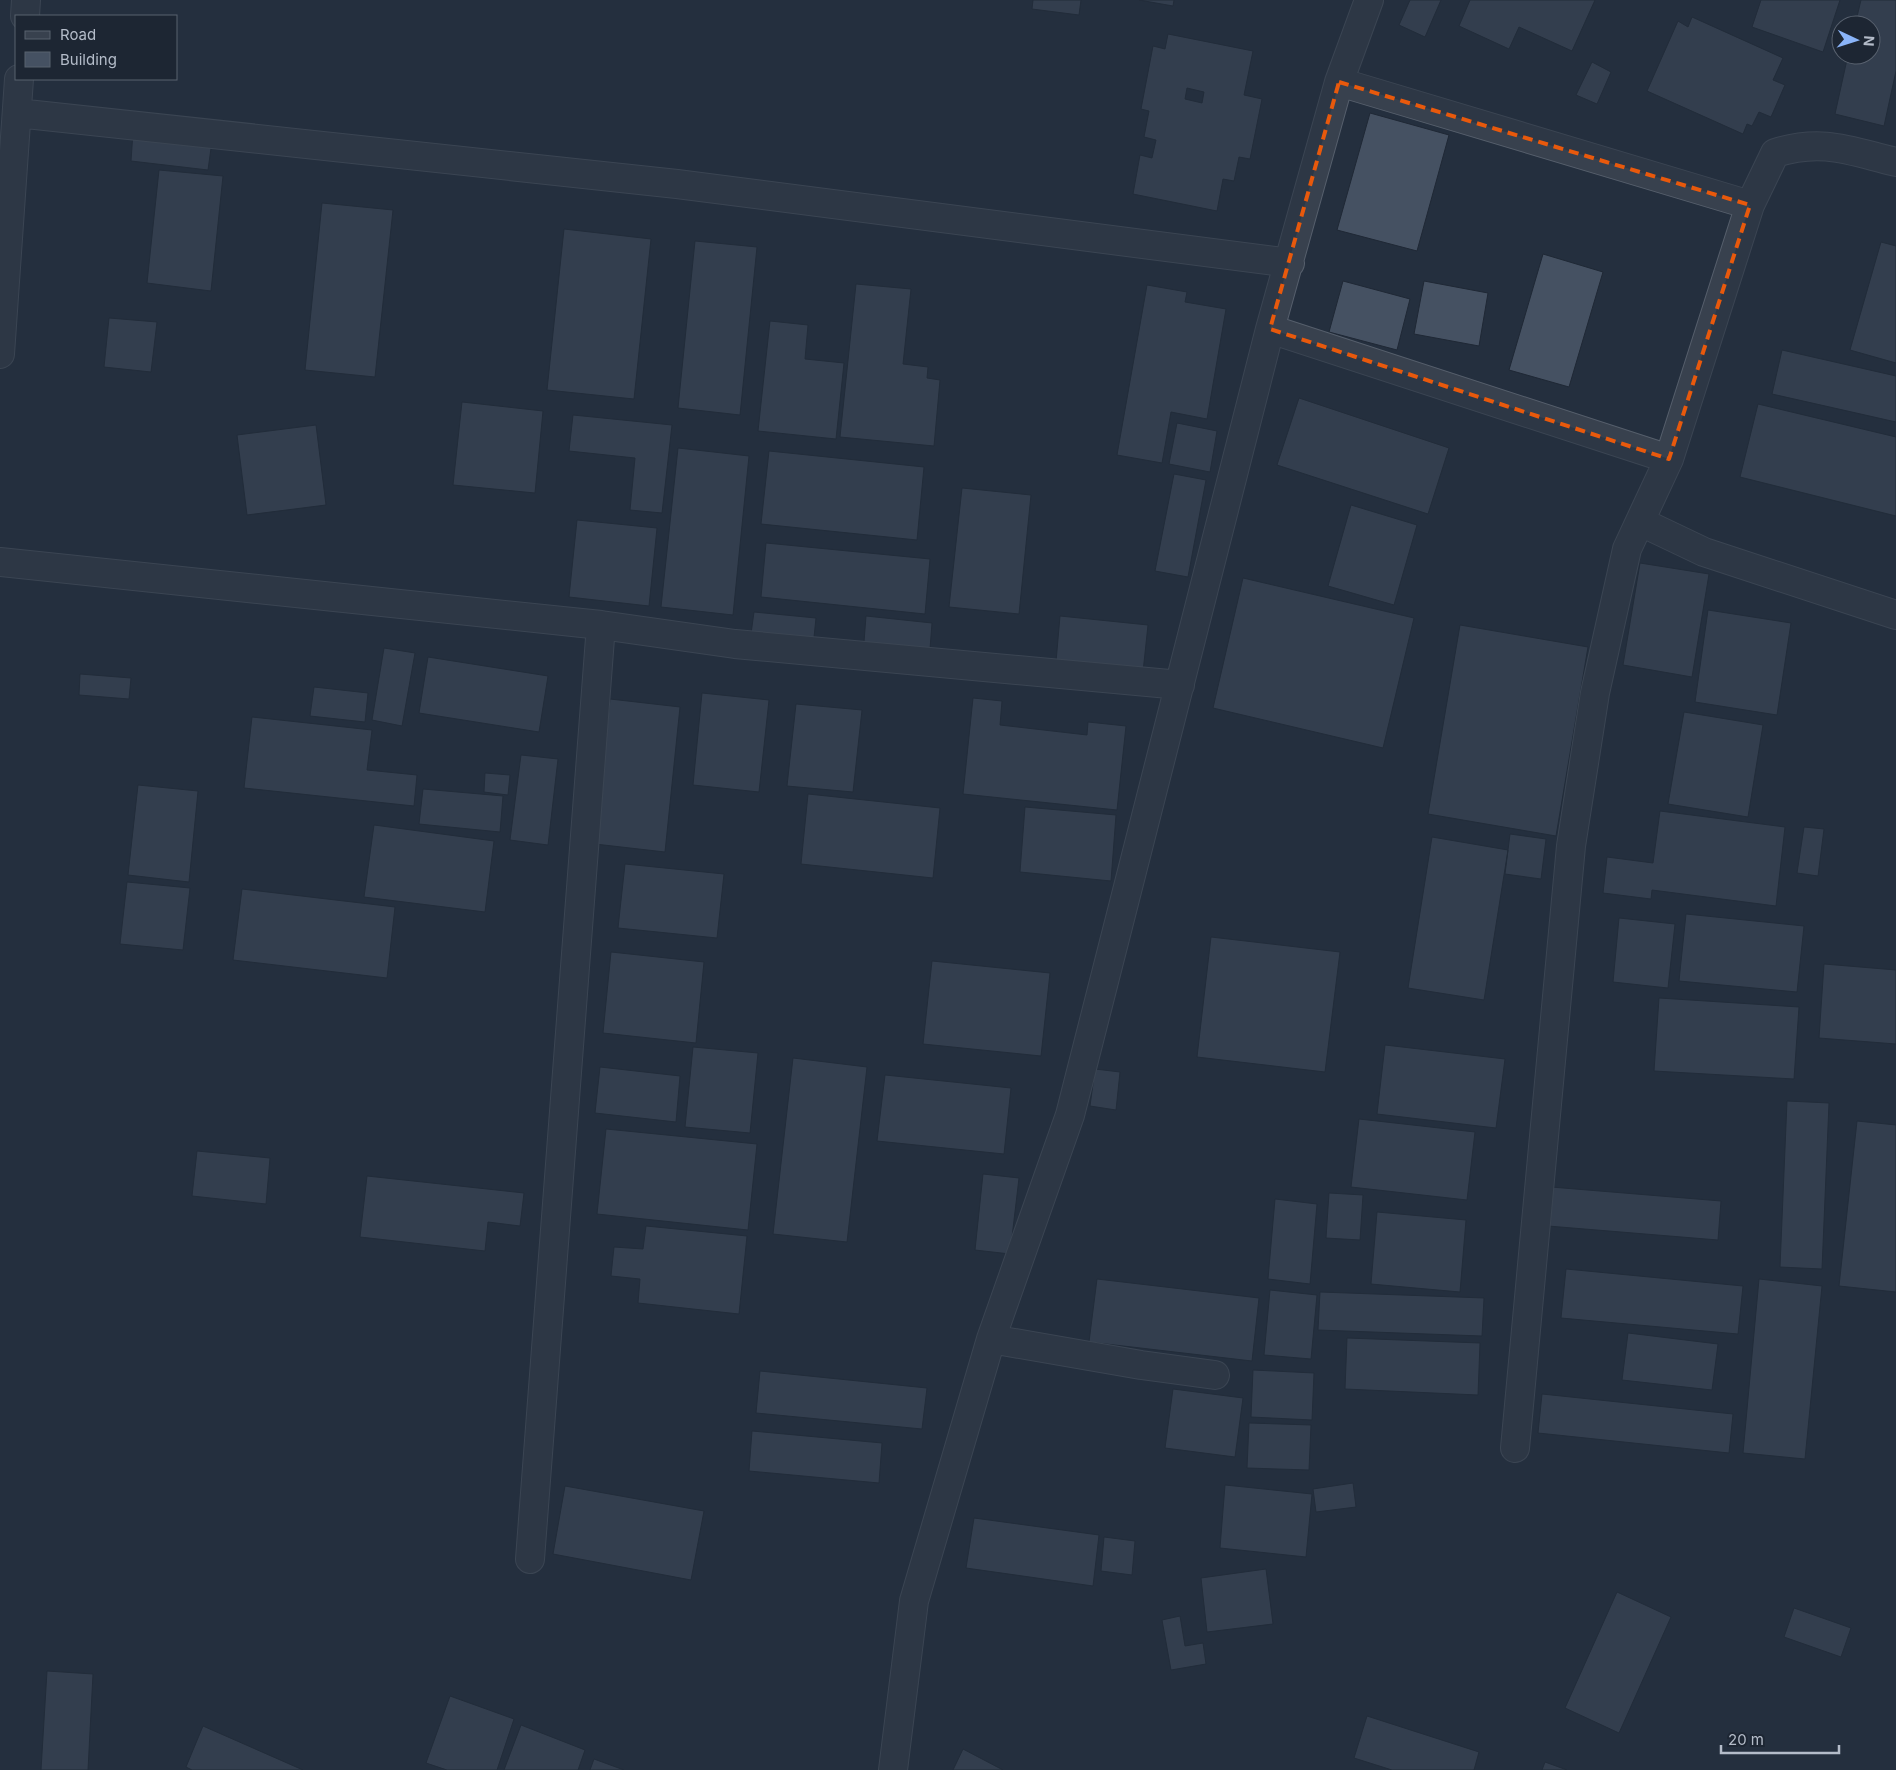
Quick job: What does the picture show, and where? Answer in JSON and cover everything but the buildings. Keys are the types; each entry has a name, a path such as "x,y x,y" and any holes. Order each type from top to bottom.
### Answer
{"street":[{"path":"25,15 26,0"},
{"path":"893,1770 914,1601 992,1339 1070,1116 1270,330 1339,82 1369,0"},
{"path":"0,354 16,112 20,80"},
{"path":"1339,82 1750,205"},
{"path":"16,112 677,184 1290,263"},
{"path":"1515,1448 1571,846 1595,693 1627,549 1668,459 1750,205 1775,153 1797,146 1823,145 1896,162"},
{"path":"1270,330 1668,459"},
{"path":"1640,522 1704,552 1896,615"},
{"path":"0,562 601,624 735,644 1180,684"},
{"path":"530,1559 601,624"},
{"path":"992,1339 1141,1366 1215,1374"}],"highlighted area":[{"path":"1339,82 1750,205 1669,459 1270,329"}]}
